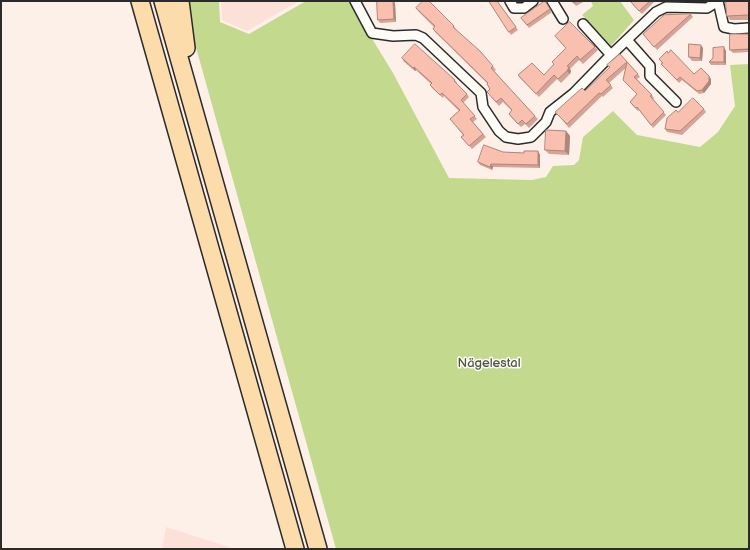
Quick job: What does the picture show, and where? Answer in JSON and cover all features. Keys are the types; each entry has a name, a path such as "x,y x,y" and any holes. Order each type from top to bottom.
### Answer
{"highway":[{"path":"140,1 295,549"},
{"path":"163,1 318,549"},
{"path":"180,1 186,47 180,60"}],"street":[{"path":"355,1 372,33 393,36 416,35 423,38 481,93 483,107 493,123 506,137 512,139 531,137 546,122 550,112 574,93 663,4 707,8 718,1 724,27 734,29 749,28"},
{"path":"510,1 514,8 524,8 534,1"},
{"path":"552,1 563,19"},
{"path":"583,24 611,55"},
{"path":"627,40 650,66 650,76 676,102"}],"shaded area":[{"path":"221,1 299,1 247,31 222,20"},
{"path":"166,527 235,549 162,549"}],"green space":[{"name":"Nägelestal","path":"183,1 219,1 220,22 249,34 306,1 349,1 393,73 449,178 532,180 546,177 553,166 574,165 579,160 583,137 613,111 637,135 700,147 718,132 735,106 730,65 749,64 749,549 336,549"},
{"path":"591,1 620,1 634,20 611,46 582,15 593,6"}],"building":[{"path":"377,1 393,1 394,19 378,20"},
{"path":"423,1 429,1 454,26 453,27 480,51 493,66 491,68 535,116 526,124 522,120 518,124 509,114 512,110 501,98 496,102 487,92 490,89 487,84 488,83 433,29 435,26 416,8"},
{"path":"489,1 497,1 516,27 509,32"},
{"path":"545,1 550,9 527,25 521,18"},
{"path":"650,1 639,11 631,2"},
{"path":"726,1 749,1 749,15 727,16"},
{"path":"691,14 654,47 643,34 664,15"},
{"path":"570,22 595,47 580,60 577,56 567,66 569,67 567,71 558,79 554,75 536,94 518,75 532,63 544,75 554,64 552,62 566,48 555,36"},
{"path":"730,34 749,34 749,49 730,50"},
{"path":"415,44 455,80 454,81 467,94 461,100 475,116 470,119 483,134 469,146 461,137 464,135 450,119 460,110 442,93 440,95 430,85 432,83 402,58"},
{"path":"689,44 701,45 700,58 689,57"},
{"path":"724,47 724,62 709,62 713,58 713,48"},
{"path":"671,50 694,74 701,68 709,76 709,81 702,90 697,91 680,77 677,80 661,64 663,63 659,59 667,51 668,53"},
{"path":"620,54 638,74 634,77 652,95 650,96 664,112 651,125 637,107 636,108 630,102 637,94 623,80 627,62 606,80 611,85 601,94 599,93 567,124 555,112 582,88 585,91 610,67 607,65"},
{"path":"693,98 704,109 680,131 665,129 667,118 676,110 678,112"},
{"path":"546,130 566,131 565,151 545,150"},
{"path":"484,145 503,152 524,153 524,151 538,151 538,165 491,164 490,167 478,162"}]}
